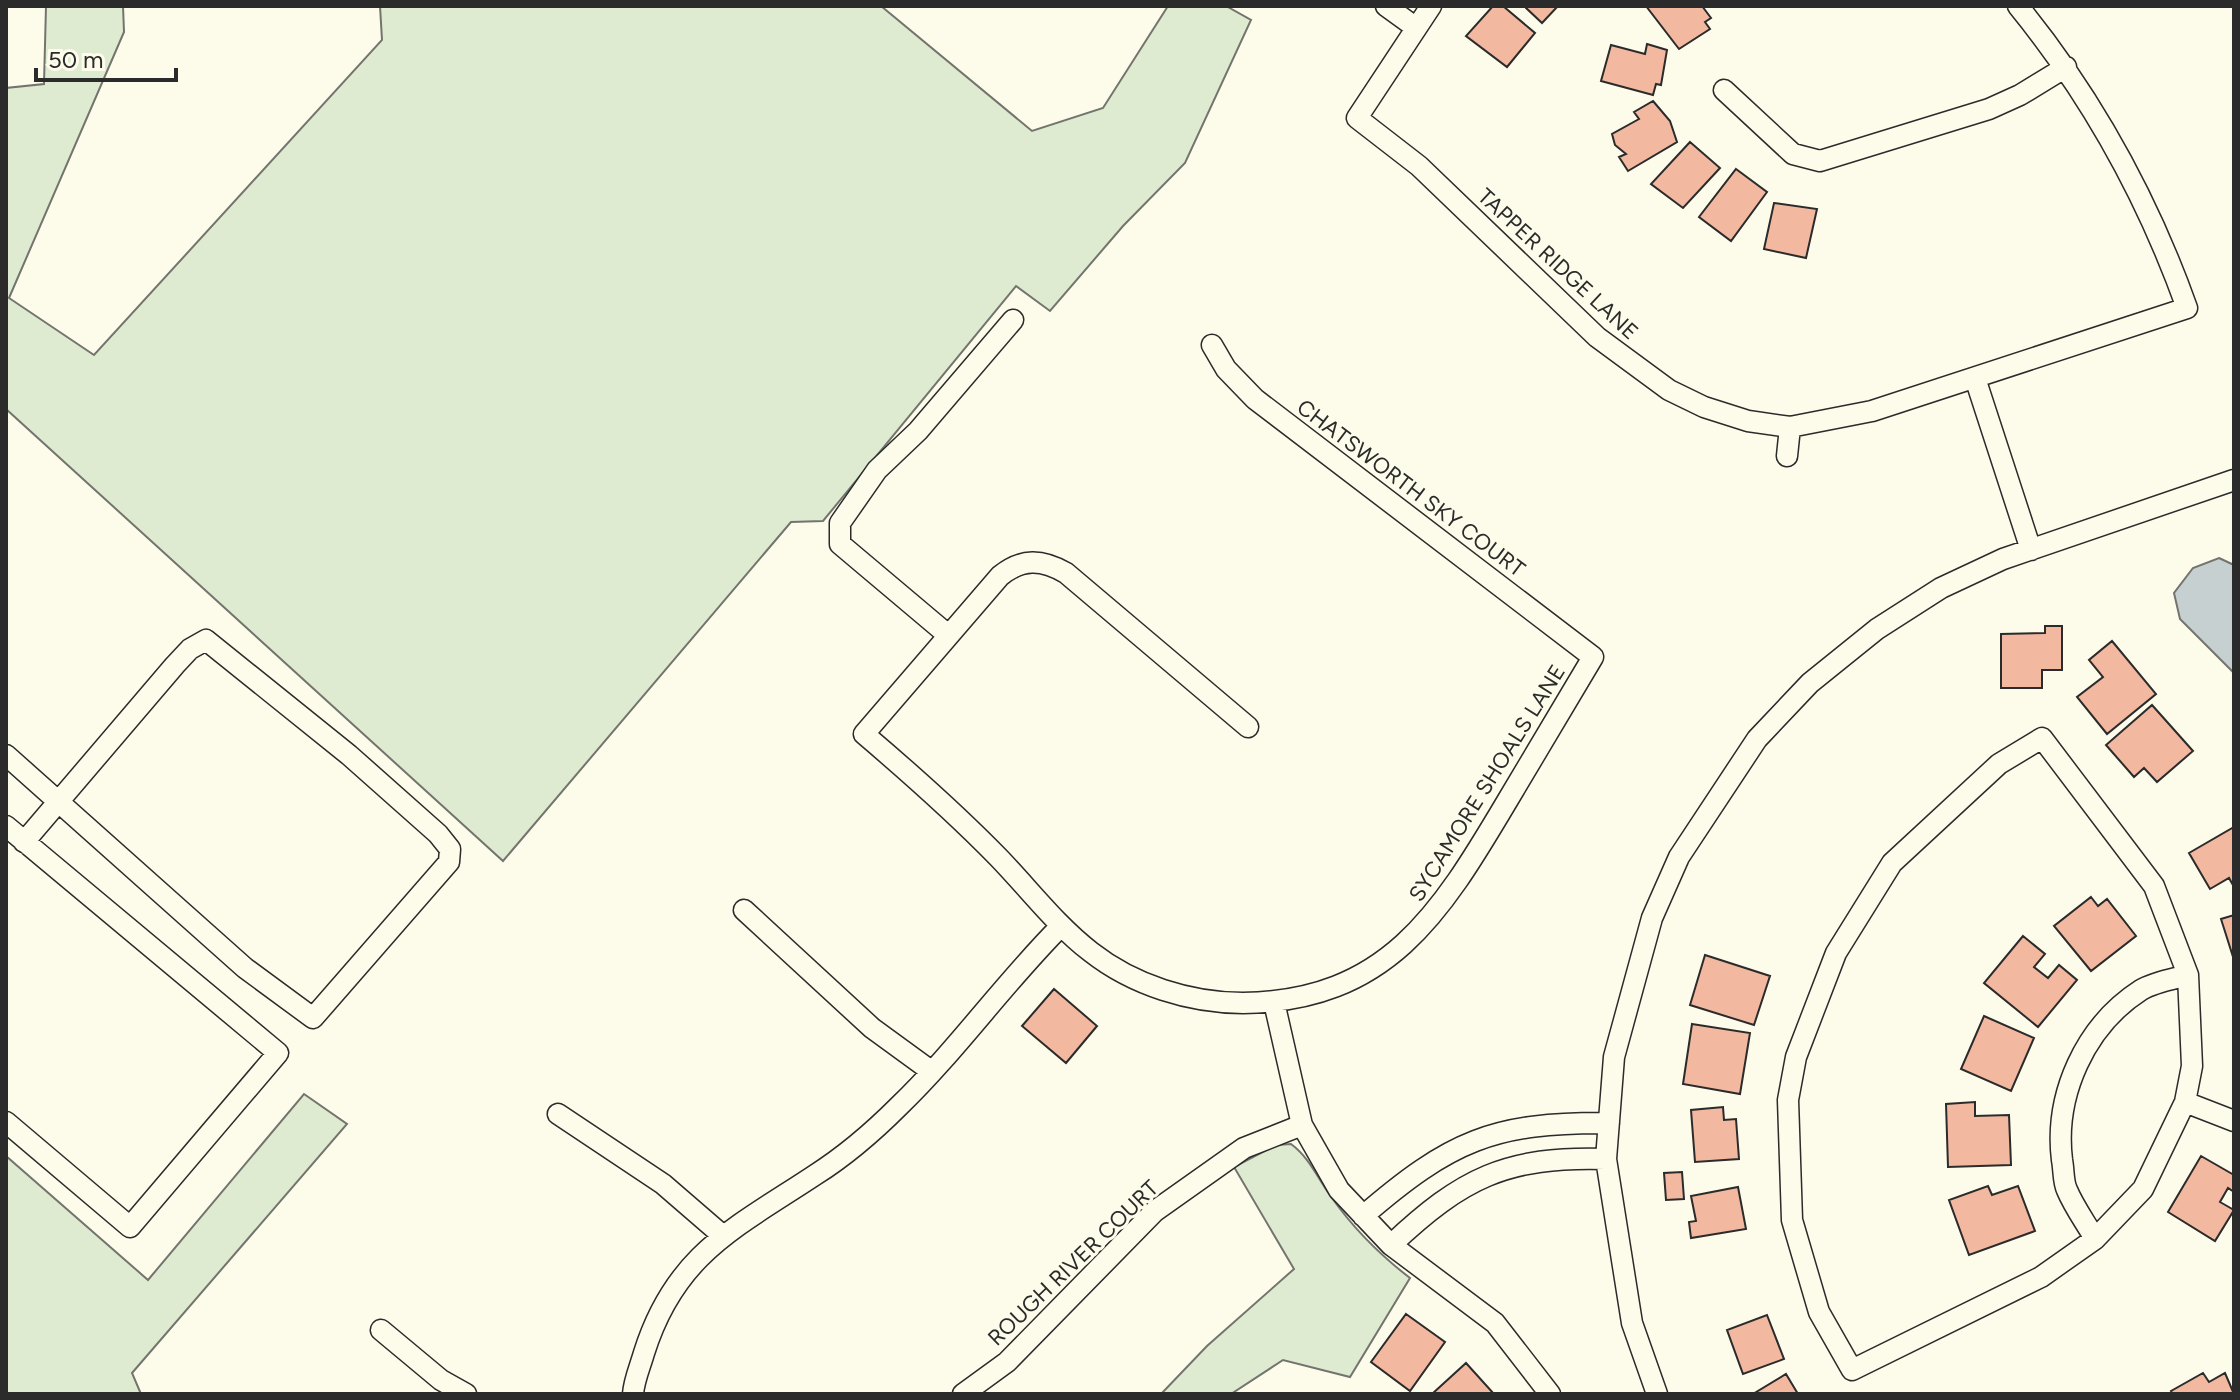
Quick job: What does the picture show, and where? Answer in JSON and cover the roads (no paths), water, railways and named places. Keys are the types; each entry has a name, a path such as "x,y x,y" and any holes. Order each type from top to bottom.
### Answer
{"street":[{"path":"1386,6 1415,27 1431,6"},
{"path":"1724,90 1793,154 1820,161 1989,109 2020,95 2066,67 2018,6"},
{"name":"TAPPER RIDGE LANE","path":"1415,27 1357,118 1419,166 1559,303 1636,367 1669,390 1704,407 1748,421 1790,427 1872,411 2187,308 2147,206 2089,99 2066,67"},
{"path":"1013,320 918,431 877,470 840,523 840,544 948,635 1000,576 1021,563 1035,561 1066,573 1248,727"},
{"name":"CHATSWORTH SKY COURT","path":"1212,345 1226,369 1255,399 1593,657"},
{"path":"1975,378 2031,550"},
{"path":"1787,456 1790,427"},
{"path":"1657,1394 1632,1323 1606,1159 1614,1057 1652,918 1679,857 1757,739 1810,683 1877,629 1941,588 2003,559 2234,480"},
{"name":"SYCAMORE SHOALS LANE","path":"948,635 864,734 971,830 1061,926 1092,953 1157,989 1218,1003 1274,1002 1336,987 1390,957 1416,935 1470,864 1593,657"},
{"path":"6,755 58,800 245,968 313,1018 449,862 450,849 438,834 349,755 206,640 190,649 175,665 58,800 24,842"},
{"path":"2042,738 2154,886 2188,975 2192,1066 2185,1102 2143,1189 2095,1239 2041,1277 1852,1370 1819,1312 1792,1220 1788,1100 1796,1057 1836,953 1892,863 1999,764 2042,738"},
{"path":"6,826 278,1053 130,1227 6,1122"},
{"path":"744,910 872,1028 931,1071"},
{"path":"633,1394 649,1338 667,1299 690,1267 722,1235 816,1175 900,1105 1017,971 1061,926"},
{"path":"2095,1239 2066,1189 2060,1146 2063,1100 2072,1073 2088,1044 2125,1003 2143,988 2188,975"},
{"path":"1274,1002 1302,1125 1339,1190 1391,1245 1495,1323 1550,1394"},
{"path":"2185,1102 2234,1121"},
{"path":"558,1114 663,1184 722,1235"},
{"path":"1363,1216 1427,1165 1488,1135 1547,1122 1609,1123"},
{"name":"ROUGH RIVER COURT","path":"963,1394 1007,1362 1155,1211 1244,1148 1302,1125"},
{"path":"1391,1245 1457,1189 1488,1174 1545,1160 1606,1159"},
{"path":"381,1330 441,1380 466,1394"}]}
